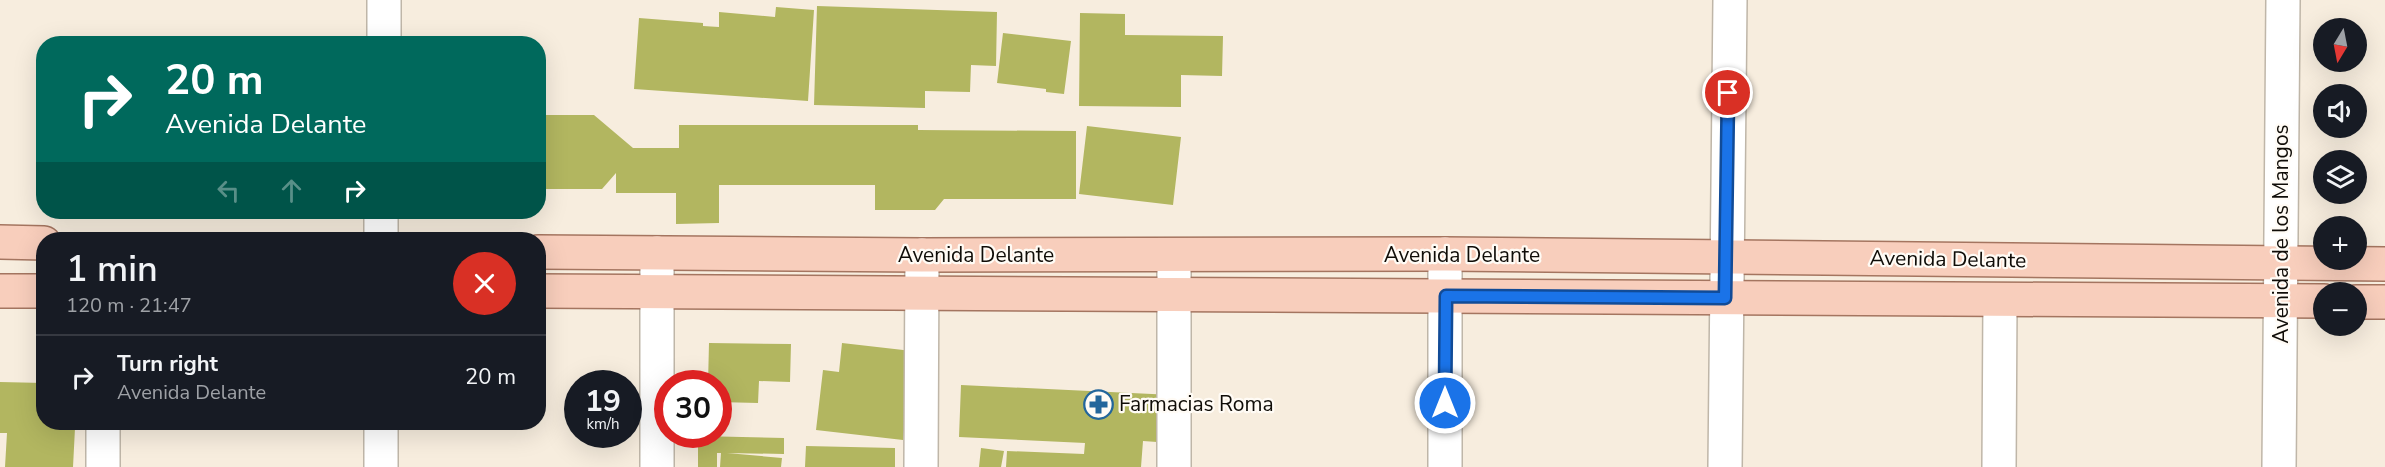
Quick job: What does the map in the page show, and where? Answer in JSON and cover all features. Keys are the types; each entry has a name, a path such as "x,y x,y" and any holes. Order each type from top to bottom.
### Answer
{"main road":[{"path":"0,242 36,243"},
{"name":"Avenida Delante","path":"546,252 1174,256 1445,254 2385,264"},
{"path":"0,291 36,291"},
{"name":"Avenida Delante","path":"546,291 2313,301"},
{"path":"2367,302 2385,302"}],"street":[{"path":"384,0 384,36"},
{"path":"1725,467 1725,298 1730,0"},
{"name":"Avenida de los Mangos","path":"2279,467 2283,0"},
{"path":"657,253 657,467"},
{"path":"1445,254 1445,467"},
{"path":"921,467 922,255"},
{"path":"1174,256 1174,467"},
{"path":"1999,467 2000,301"},
{"path":"103,430 103,467"},
{"path":"381,430 381,467"}],"building":[{"path":"817,6 997,12 996,66 971,65 970,92 925,91 925,108 814,105"},
{"path":"776,7 814,10 808,101 634,89 639,18 703,23 703,26 719,27 719,12 775,17"},
{"path":"1080,13 1125,14 1125,35 1223,36 1222,76 1181,75 1181,107 1079,106"},
{"path":"1003,33 1071,41 1064,94 1046,92 1046,89 997,83"},
{"path":"546,115 594,115 633,148 679,148 679,125 918,125 918,130 1076,131 1076,199 944,199 935,210 875,210 875,185 719,185 719,223 676,224 676,193 616,193 616,173 602,189 546,189"},
{"path":"1087,126 1181,137 1173,205 1079,194"},
{"path":"709,343 791,344 790,382 759,381 758,403 732,402 732,370 708,370"},
{"path":"842,343 912,351 903,440 816,430 823,370 839,372"},
{"path":"0,382 36,383 36,430 75,430 73,467 5,467 7,433 0,433"},
{"path":"961,385 1173,395 1171,443 1143,441 1141,467 1006,467 1007,451 1084,454 1085,443 959,437"},
{"path":"732,437 784,438 784,454 727,453 782,458 781,467 720,467 721,453 717,453 717,467 698,467 698,448 732,448"},
{"path":"806,446 895,448 895,467 805,467"},
{"path":"981,448 1004,451 1001,467 979,467"}],"place":[{"name":"Farmacias Roma","path":"1098,404"}],"route":[{"path":"1445,403 1446,296 1725,298 1728,93"}]}
